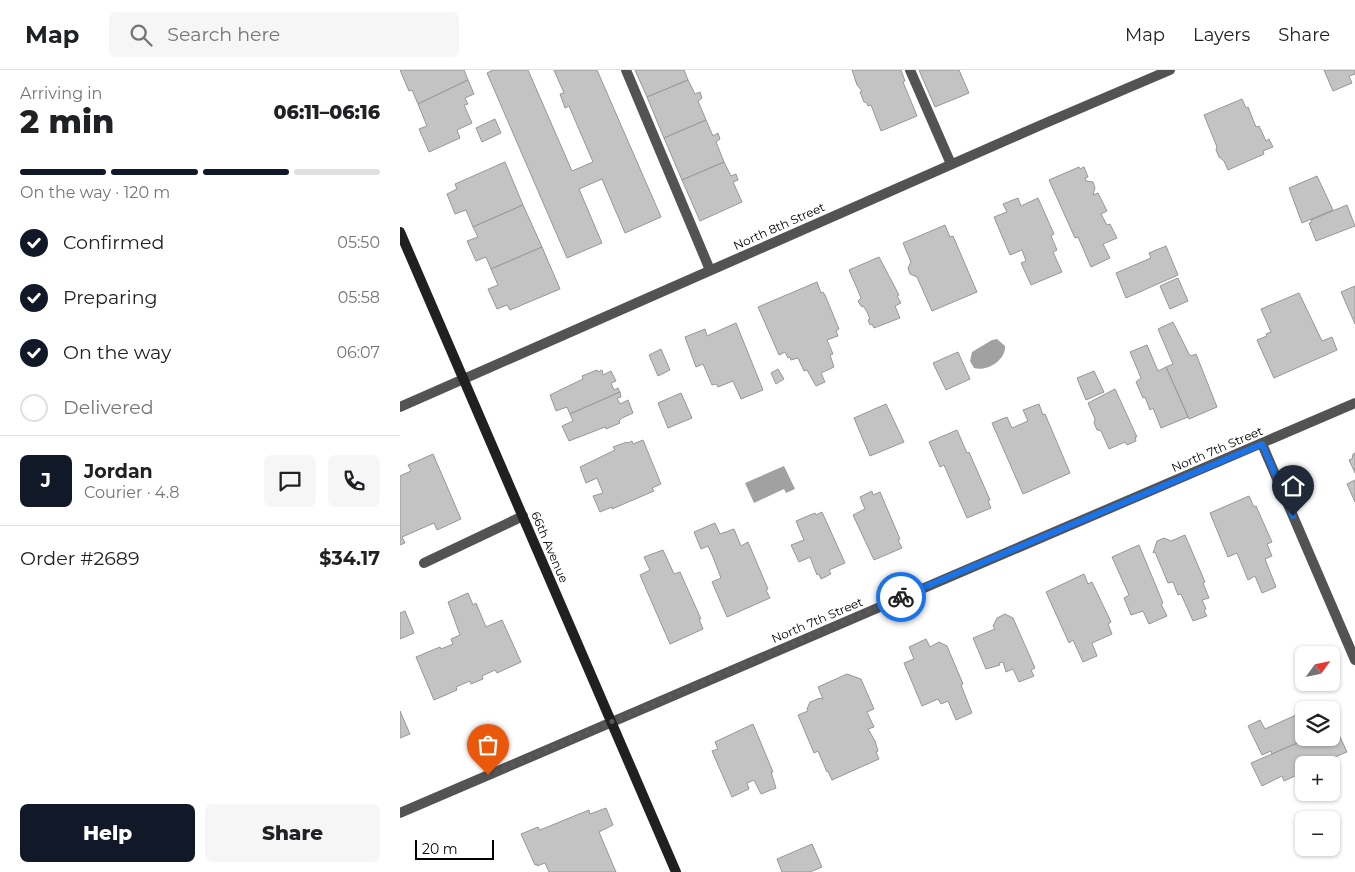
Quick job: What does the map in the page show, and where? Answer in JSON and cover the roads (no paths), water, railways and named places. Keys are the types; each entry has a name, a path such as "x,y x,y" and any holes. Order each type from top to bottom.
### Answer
{"street":[{"path":"626,70 710,270"},
{"path":"910,70 951,164"},
{"name":"North 8th Street","path":"400,407 951,164 1170,70"},
{"name":"66th Avenue","path":"400,232 676,872"},
{"name":"North 7th Street","path":"400,813 1355,403"},
{"path":"1262,444 1355,660"},
{"path":"424,563 523,516"}]}
